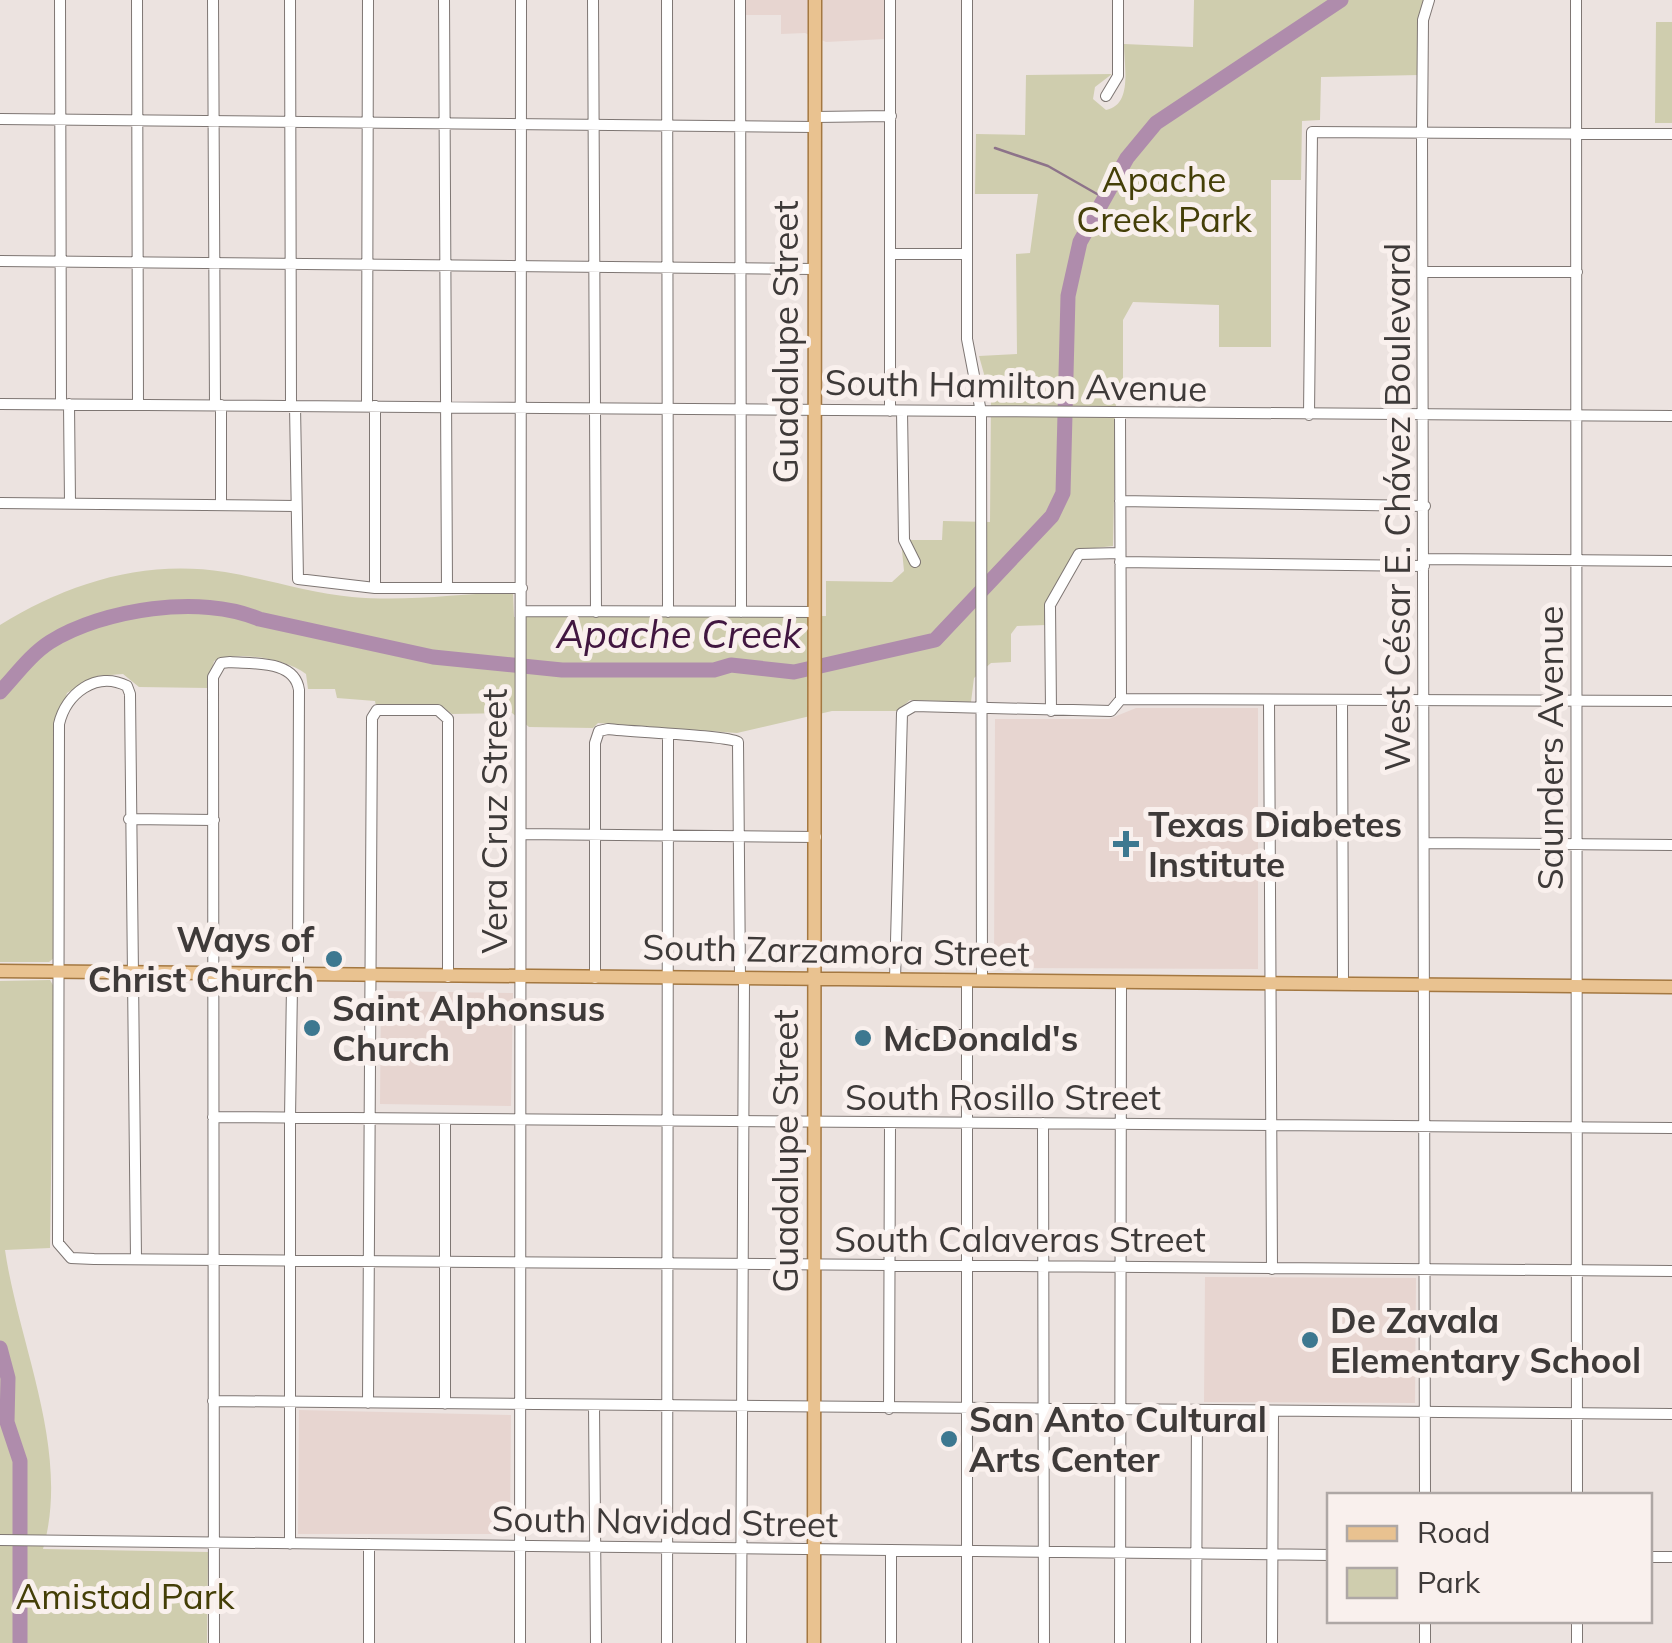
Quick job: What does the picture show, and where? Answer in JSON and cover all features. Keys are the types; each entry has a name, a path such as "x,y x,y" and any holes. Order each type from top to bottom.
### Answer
{"main road":[{"name":"Guadalupe Street","path":"814,1643 815,0"},
{"name":"South Zarzamora Street","path":"0,972 1672,986"}],"street":[{"path":"60,0 60,261 70,504"},
{"path":"136,0 138,405"},
{"path":"213,0 214,263 222,505"},
{"path":"290,0 298,579 375,588 522,588"},
{"path":"368,0 368,264 375,588"},
{"path":"444,0 448,588"},
{"name":"Vera Cruz Street","path":"520,1643 521,0"},
{"path":"593,0 596,612"},
{"path":"667,0 668,612"},
{"path":"740,0 741,612"},
{"path":"890,0 890,254 896,411 904,540 915,562"},
{"path":"967,1643 968,1035 975,981 980,708 980,412 967,339 968,0"},
{"path":"1106,96 1118,76 1118,0"},
{"name":"West César E. Chávez Boulevard","path":"1424,1493 1422,134 1423,20 1428,0"},
{"name":"Saunders Avenue","path":"1576,0 1577,1493"},
{"path":"0,119 740,126 891,116"},
{"path":"1309,414 1312,132 1672,134"},
{"path":"890,254 967,254"},
{"path":"0,261 815,269"},
{"path":"1424,272 1577,272"},
{"name":"South Hamilton Avenue","path":"0,404 1672,416"},
{"path":"895,980 898,725 905,709 1111,712 1121,699 1120,501 1115,414"},
{"path":"1120,501 1425,506"},
{"path":"0,503 295,506"},
{"path":"1050,710 1050,605 1078,554 1424,563 1672,561"},
{"path":"522,612 815,612"},
{"path":"214,1643 214,677 220,663 280,668 296,678 290,1544"},
{"path":"59,972 59,724 69,698 89,685 110,680 127,686 136,1259"},
{"path":"1121,699 1672,701"},
{"path":"1269,700 1272,1269"},
{"path":"1342,701 1342,984"},
{"path":"368,1403 375,712 438,710 448,719 448,977"},
{"path":"595,978 598,732 608,729 668,737 731,738 739,746 742,979 741,1643"},
{"path":"667,1643 668,737"},
{"path":"130,819 214,820"},
{"path":"521,834 816,837"},
{"path":"1424,843 1672,845"},
{"name":"South Calaveras Street","path":"59,972 58,1242 68,1257 1672,1271"},
{"path":"1120,1643 1121,982"},
{"path":"907,1035 968,1035"},
{"name":"South Rosillo Street","path":"214,1118 1672,1128"},
{"path":"445,1120 445,1404"},
{"path":"889,1409 890,1124"},
{"path":"1043,1124 1044,1643"},
{"path":"212,1402 1672,1414"},
{"path":"594,1406 596,1643"},
{"path":"1272,1643 1273,1410"},
{"path":"1196,1643 1198,1411"},
{"name":"South Navidad Street","path":"0,1540 1327,1554"},
{"path":"369,1643 370,1544"},
{"path":"891,1643 892,1550"}],"shaded area":[{"path":"745,0 885,0 885,39 826,42 805,33 781,34 781,15 745,15"},
{"name":"Texas Diabetes Institute","path":"1136,708 1258,708 1258,969 994,968 995,719 1109,719"},
{"path":"381,991 513,993 511,1106 380,1104"},
{"name":"De Zavala Elementary School","path":"1205,1277 1416,1278 1415,1403 1204,1402"},
{"path":"299,1410 511,1415 510,1534 298,1534"}],"green space":[{"name":"Apache Creek Park","path":"1194,0 1423,0 1420,75 1321,77 1320,120 1302,121 1301,180 1271,180 1271,347 1219,347 1219,305 1133,302 1123,320 1123,403 1116,404 1113,546 1077,550 1050,594 1046,625 1017,626 1011,634 1011,662 991,663 974,678 971,702 910,700 897,711 832,711 737,733 598,723 593,728 529,727 512,713 452,714 443,707 376,706 375,701 337,698 335,689 308,689 306,674 297,668 262,658 214,661 208,688 139,687 123,674 97,676 67,693 54,735 54,958 49,962 0,962 0,625 52,597 136,572 195,569 352,597 513,592 514,617 826,616 826,581 892,582 904,571 901,540 942,540 943,521 990,522 991,399 979,356 1017,354 1016,254 1030,253 1038,194 975,194 976,134 1025,135 1026,75 1112,74 1095,87 1093,99 1106,110 1115,107 1124,93 1124,44 1193,47"},
{"path":"1656,22 1672,22 1672,123 1655,123"},
{"name":"Amistad Park","path":"50,980 54,987 50,1248 5,1250 47,1437 50,1512 43,1549 208,1552 207,1643 0,1643 0,981"}],"waterway":[{"name":"Apache Creek","path":"0,692 36,653 72,631 124,614 181,607 236,611 433,657 562,670 714,670 731,665 794,672 935,640 1052,516 1063,493 1068,296 1080,242 1127,158 1156,123 1341,0"},
{"path":"995,148 1048,166 1104,198"},
{"name":"Apache Creek","path":"0,1348 8,1378 7,1422 20,1461 20,1643"}],"place":[{"name":"Texas Diabetes Institute","path":"1126,844"},
{"name":"Ways of Christ Church","path":"334,959"},
{"name":"Saint Alphonsus Church","path":"312,1028"},
{"name":"McDonald's","path":"863,1038"},
{"name":"De Zavala Elementary School","path":"1310,1340"},
{"name":"San Anto Cultural Arts Center","path":"949,1439"}]}
